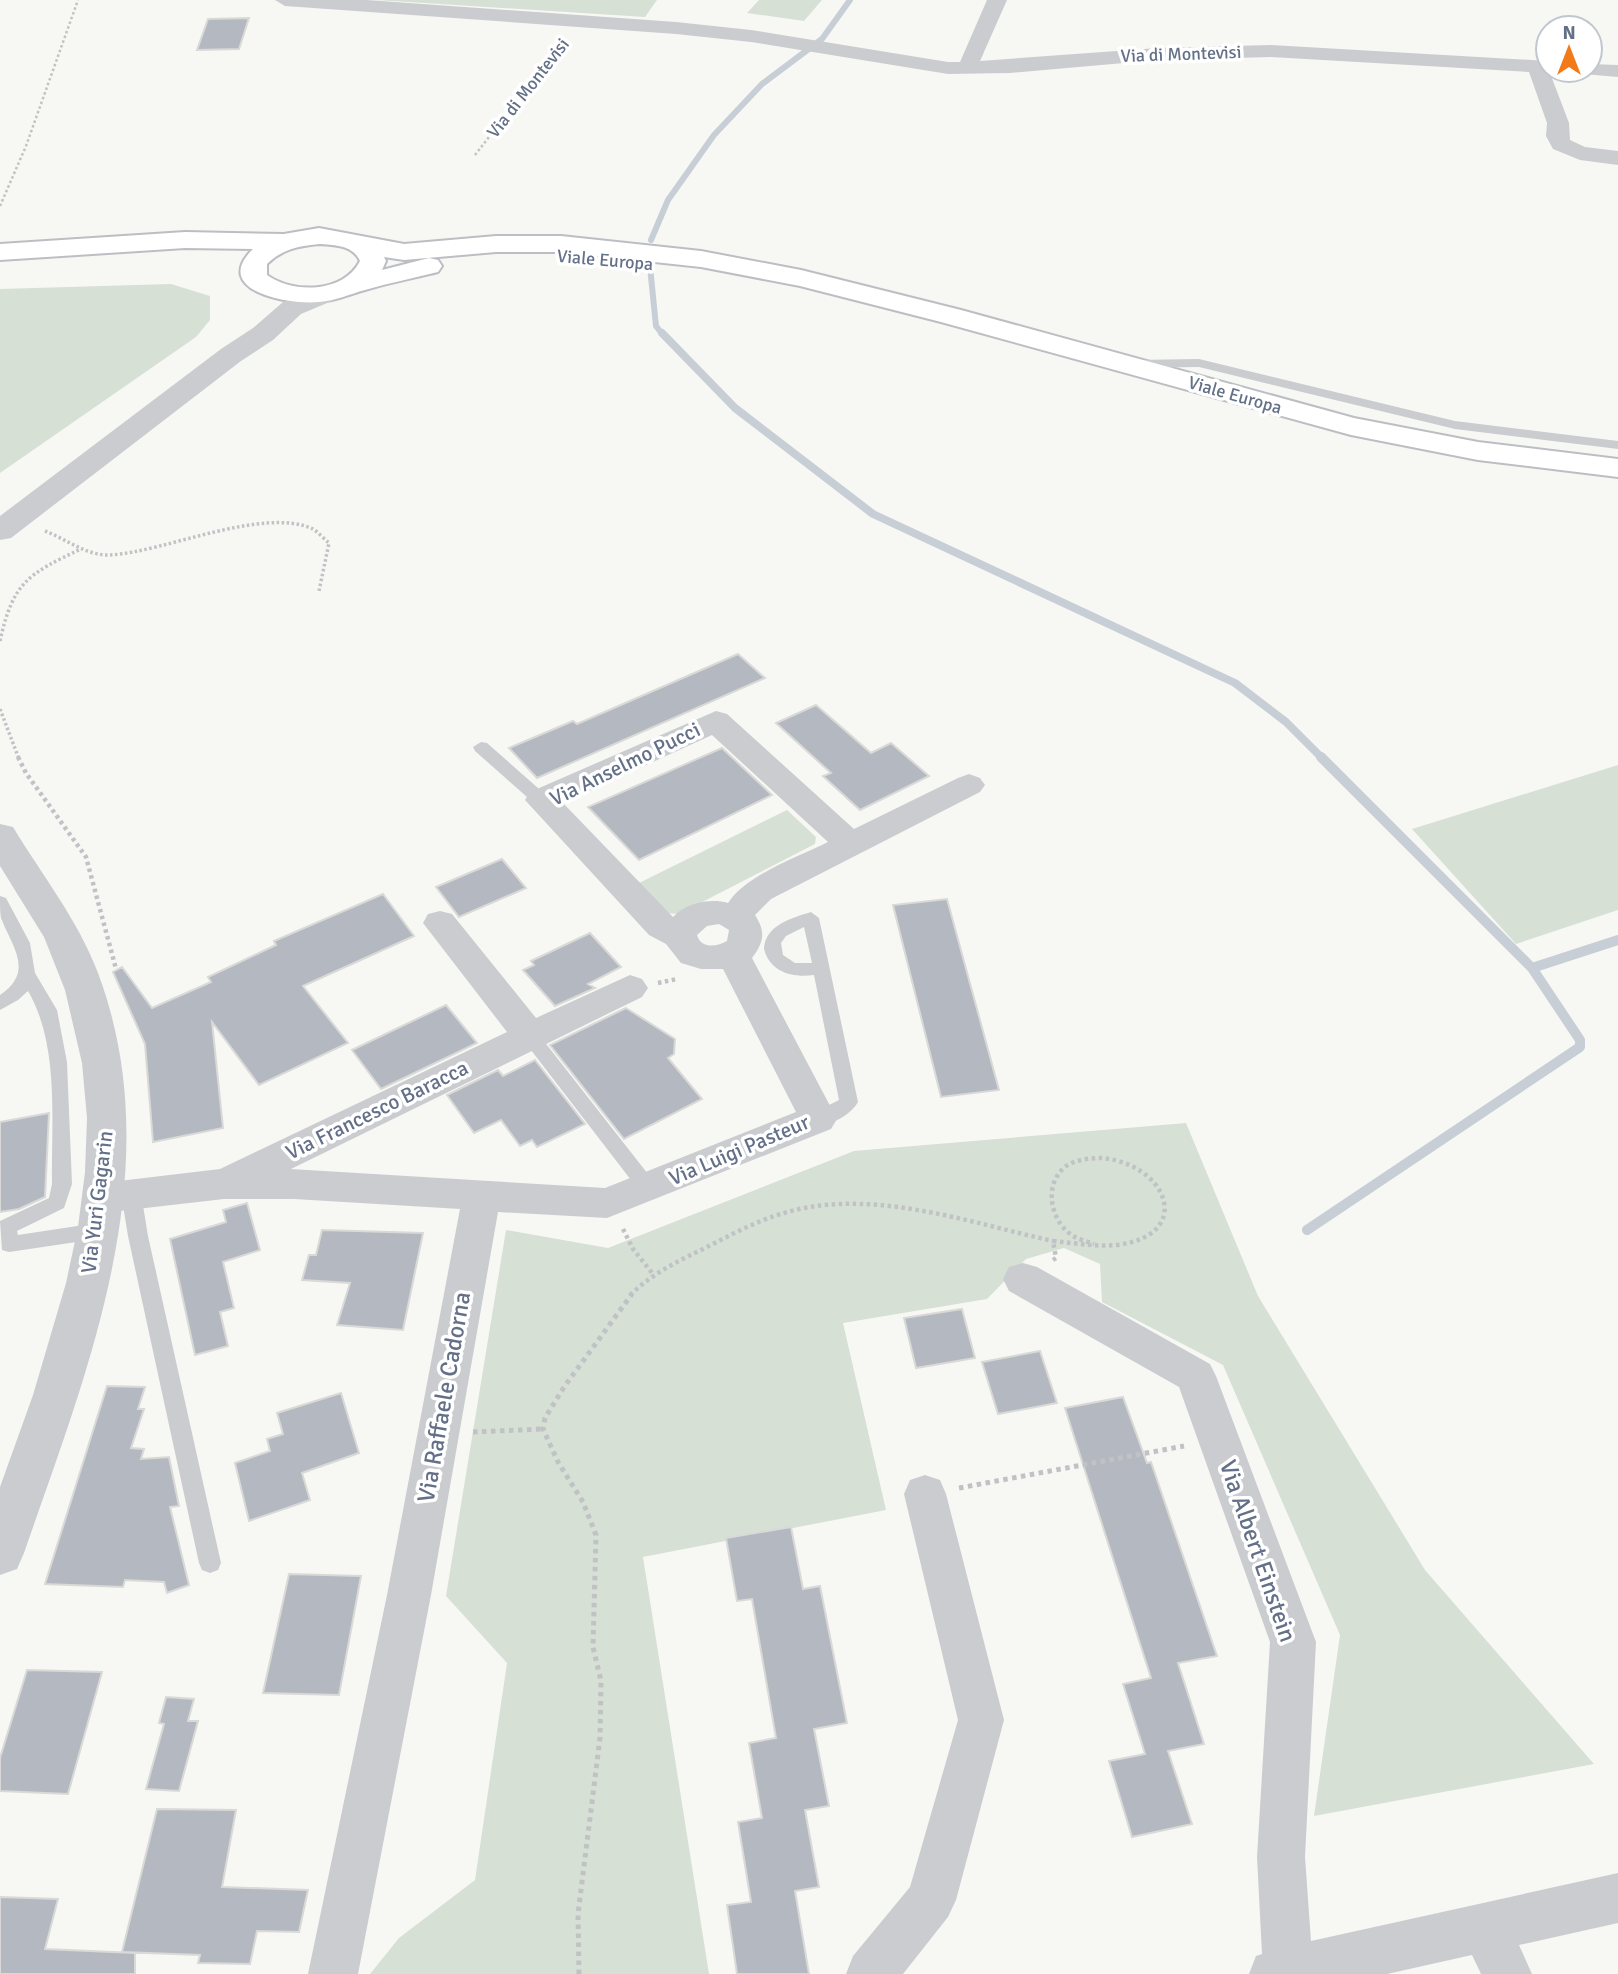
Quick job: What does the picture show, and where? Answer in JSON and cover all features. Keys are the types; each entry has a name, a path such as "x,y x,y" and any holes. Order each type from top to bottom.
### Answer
{"main road":[{"name":"Viale Europa","path":"0,264 29,256 185,240 286,242 332,237 404,252 517,243 605,247 767,271 951,316 1316,417 1391,434 1504,455 1618,468"},
{"name":"Viale Europa","path":"255,279 253,268 258,258 286,242"},
{"path":"341,288 372,267 371,255 361,245"},
{"name":"Viale Europa","path":"0,252 29,256 184,254 227,262 280,293 304,295 458,262 568,256 668,266 859,294"}],"street":[{"name":"Via di Montevisi","path":"285,0 689,30 797,43 906,63 967,68 1158,54 1247,51 1326,53 1534,66"},
{"path":"967,68 997,0"},
{"name":"Via di Montevisi","path":"1548,84 1561,144 1580,153 1618,158"},
{"path":"231,355 254,329 262,314 263,306 255,279"},
{"path":"0,530 231,355 263,334 292,308 341,288"},
{"name":"Via Anselmo Pucci","path":"680,935 670,933 660,926 541,800 716,721 850,844"},
{"path":"737,917 746,902 759,891 969,785"},
{"name":"Via Yuri Gagarin","path":"0,1553 66,1360 110,1207 108,1120 97,1040 79,972 60,934 4,854"},
{"path":"706,912 737,917 747,928 747,941 733,955 713,960 688,952 680,935 685,924 706,912"},
{"path":"440,923 530,1036"},
{"name":"Via Luigi Pasteur","path":"482,1194 607,1203 818,1119 733,955"},
{"name":"Via Francesco Baracca","path":"224,1184 630,988"},
{"path":"110,1207 224,1184 321,1185 482,1194"},
{"name":"Via Raffaele Cadorna","path":"333,1974 409,1595 482,1194"},
{"name":"Via Albert Einstein","path":"1023,1279 1195,1376 1219,1440 1293,1642 1281,1857 1281,1973 1618,1898"},
{"path":"871,1974 931,1900 981,1720 925,1494"},
{"path":"1484,1927 1507,1974"}],"lane":[{"path":"1126,365 1199,363 1455,425 1618,445"},
{"path":"481,747 541,800"},
{"path":"0,902 26,952 27,972 22,986 0,1004"},
{"path":"818,1119 843,1109 849,1102 822,968"},
{"path":"27,972 48,1010 58,1062 62,1184 57,1203 7,1227 6,1237 9,1244 24,1244 110,1207 138,1236 210,1563"},
{"path":"530,1036 648,1188"}],"path":[{"path":"0,206 26,146 78,0"},
{"name":"Via di Montevisi","path":"475,155 580,21"},
{"path":"37,529 99,554 125,554 250,526 302,524 322,533 329,543 319,591"},
{"path":"0,640 18,586 32,573 82,549"},
{"path":"0,709 12,746 26,773 86,857 117,970"},
{"path":"579,1974 578,1914 600,1738 601,1681 593,1647 592,1622 597,1572 596,1535 583,1502 558,1462 543,1429 545,1418 597,1338 627,1298 653,1274 750,1225 796,1210 842,1205 896,1207 1053,1241 1094,1244 1119,1245 1134,1242 1156,1230 1164,1219 1165,1205 1160,1189 1151,1175 1134,1163 1110,1157 1088,1159 1066,1166 1053,1181 1050,1194 1055,1213 1069,1233 1094,1244"},
{"path":"607,1203 633,1249 653,1274"},
{"path":"1023,1279 1056,1258 1053,1241"},
{"path":"438,1434 543,1429"},
{"path":"925,1494 1219,1440"}],"shaded area":[{"path":"376,0 657,0 645,17"},
{"path":"759,0 822,0 804,21 747,13"},
{"path":"171,284 210,296 210,320 196,337 0,473 0,289"},
{"path":"1618,765 1618,910 1516,944 1412,829"},
{"path":"787,810 816,837 815,844 679,914 665,913 639,883"},
{"path":"1186,1123 1258,1296 1425,1570 1594,1764 1314,1816 1340,1635 1223,1365 1102,1302 1100,1264 1064,1248 1026,1259 987,1299 843,1323 886,1510 643,1557 709,1974 370,1974 399,1938 475,1880 507,1663 446,1596 506,1230 608,1248 854,1151"}],"building":[{"path":"249,18 239,49 197,50 208,19"},
{"path":"738,654 765,678 537,778 509,748 573,721 577,724"},
{"path":"816,705 871,753 891,743 929,776 860,810 823,776 831,773 776,723"},
{"path":"722,748 772,795 639,860 588,807"},
{"path":"502,859 526,888 459,917 436,887"},
{"path":"383,894 414,936 303,986 348,1043 259,1085 212,1022 223,1128 153,1142 145,1044 113,972 122,967 152,1008 211,982 208,977 276,945 274,941"},
{"path":"947,899 999,1090 941,1097 893,905"},
{"path":"590,933 621,967 588,984 595,988 555,1006 523,970 534,965 531,961"},
{"path":"446,1005 477,1043 381,1089 352,1050"},
{"path":"626,1008 675,1039 674,1054 668,1058 702,1099 624,1139 550,1045"},
{"path":"535,1060 585,1124 537,1147 532,1140 520,1146 501,1120 474,1133 447,1095 498,1070 503,1076"},
{"path":"49,1113 45,1197 19,1209 0,1212 0,1122"},
{"path":"247,1203 260,1250 223,1262 234,1308 220,1312 228,1346 195,1355 170,1239 226,1222 223,1210"},
{"path":"322,1230 423,1233 403,1330 337,1325 350,1283 302,1280 309,1255 316,1255"},
{"path":"962,1309 975,1358 916,1368 904,1318"},
{"path":"1040,1351 1057,1403 998,1414 982,1362"},
{"path":"107,1386 145,1387 138,1409 144,1409 131,1448 144,1449 141,1459 169,1457 179,1506 170,1507 189,1585 167,1593 164,1582 125,1580 123,1587 45,1584"},
{"path":"341,1393 359,1453 302,1473 310,1500 249,1521 235,1463 270,1451 267,1439 283,1434 277,1413"},
{"path":"1123,1397 1147,1463 1151,1462 1217,1656 1178,1663 1204,1744 1168,1751 1192,1824 1132,1837 1109,1761 1145,1754 1123,1684 1151,1678 1065,1408"},
{"path":"791,1527 803,1589 820,1586 847,1723 814,1729 829,1806 805,1810 819,1887 795,1891 809,1974 737,1974 727,1905 751,1902 738,1822 762,1818 749,1743 776,1738 752,1599 737,1601 726,1538"},
{"path":"289,1574 361,1576 339,1695 263,1693"},
{"path":"27,1670 102,1672 68,1794 0,1791 0,1758"},
{"path":"166,1697 194,1699 188,1721 198,1721 179,1791 146,1789 164,1724 159,1723"},
{"path":"157,1809 236,1810 222,1887 308,1890 299,1932 257,1931 250,1964 198,1963 200,1955 122,1952"},
{"path":"0,1897 58,1899 45,1949 135,1953 135,1974 0,1974"}],"waterway":[{"path":"651,240 668,200 714,135 762,84 822,39 850,0"},
{"path":"650,267 656,326 663,335"},
{"path":"662,333 735,408 873,514 1235,683 1286,722 1532,968"},
{"path":"1532,968 1618,940"},
{"path":"1307,1230 1580,1047 1580,1040 1532,968"}]}
